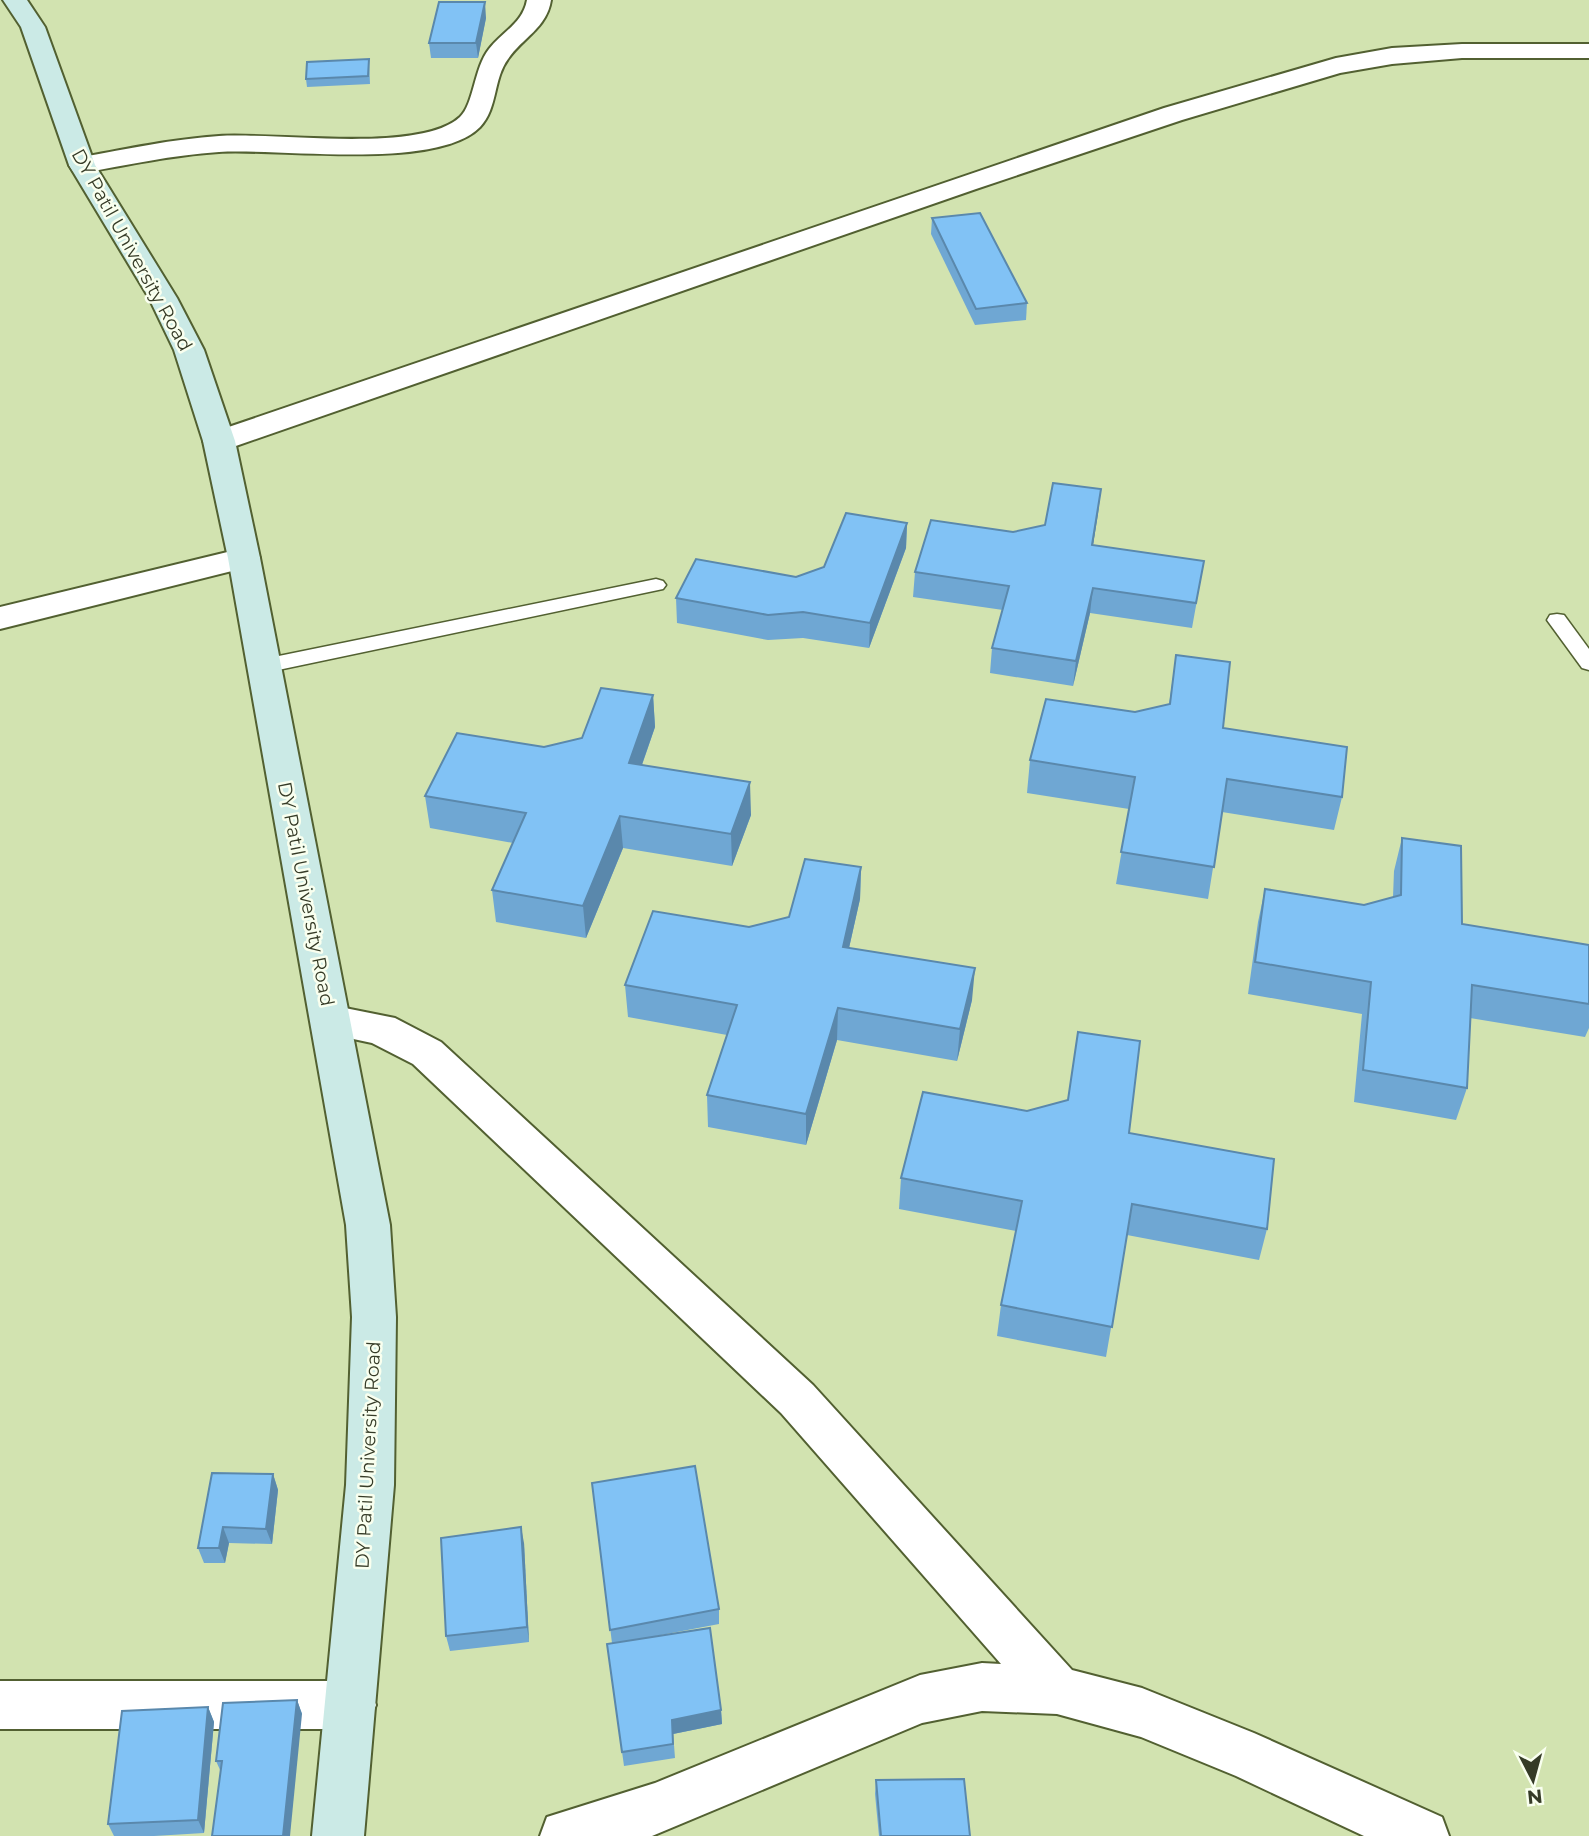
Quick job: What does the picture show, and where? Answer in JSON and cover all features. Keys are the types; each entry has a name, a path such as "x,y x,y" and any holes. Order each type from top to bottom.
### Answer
{"street":[{"name":"DY Patil University Road","path":"15,0 33,27 82,165 163,298 189,350 219,441 244,558 369,1225 374,1317 370,1485 338,1836"},
{"path":"82,165 188,147 233,143 282,141 381,146 414,144 449,135 470,122 480,101 486,74 498,54 534,17 539,0"},
{"path":"219,441 979,179 1173,114 1336,66 1392,55 1462,51 1589,51"},
{"path":"0,618 244,558"},
{"path":"330,1020 381,1029 427,1053 797,1399 1057,1690"},
{"path":"566,1836 655,1809 920,1699 982,1687 1057,1690 1142,1713 1254,1758 1423,1836"},
{"path":"0,1705 351,1705"}],"lane":[{"path":"264,666 656,585"},
{"path":"1557,620 1589,663"}],"building":[{"path":"439,2 485,2 476,43 429,43"},
{"path":"369,59 368,76 306,79 307,62"},
{"path":"980,213 1027,303 976,309 932,218"},
{"path":"1053,483 1101,489 1092,545 1204,561 1196,603 1093,588 1076,661 992,648 1009,586 915,572 931,520 1013,532 1045,525"},
{"path":"846,513 907,523 870,623 803,612 768,615 676,598 696,559 796,577 824,567"},
{"path":"1176,655 1230,662 1223,728 1347,747 1342,797 1227,779 1214,867 1121,852 1135,777 1030,760 1046,699 1135,712 1170,704"},
{"path":"601,688 653,695 629,763 750,782 731,834 620,816 583,906 492,890 526,813 425,796 457,733 544,747 582,738"},
{"path":"1402,838 1461,846 1462,924 1589,945 1589,1004 1472,985 1467,1088 1363,1070 1371,982 1255,962 1265,889 1364,905 1401,895"},
{"path":"805,859 861,867 843,947 975,968 960,1029 838,1008 806,1114 707,1095 737,1005 625,985 653,911 749,927 789,917"},
{"path":"1078,1032 1140,1041 1129,1133 1274,1159 1267,1229 1132,1204 1112,1327 1001,1305 1022,1201 901,1178 923,1092 1027,1111 1068,1100"},
{"path":"695,1466 719,1609 610,1630 592,1483"},
{"path":"212,1473 273,1474 266,1529 223,1527 219,1548 198,1548"},
{"path":"521,1527 527,1627 446,1636 441,1538"},
{"path":"710,1628 721,1710 672,1720 673,1744 622,1752 607,1644"},
{"path":"297,1700 283,1836 212,1836 222,1761 216,1761 223,1703"},
{"path":"208,1707 198,1820 108,1824 122,1711"},
{"path":"964,1779 970,1836 881,1836 876,1780"}]}
